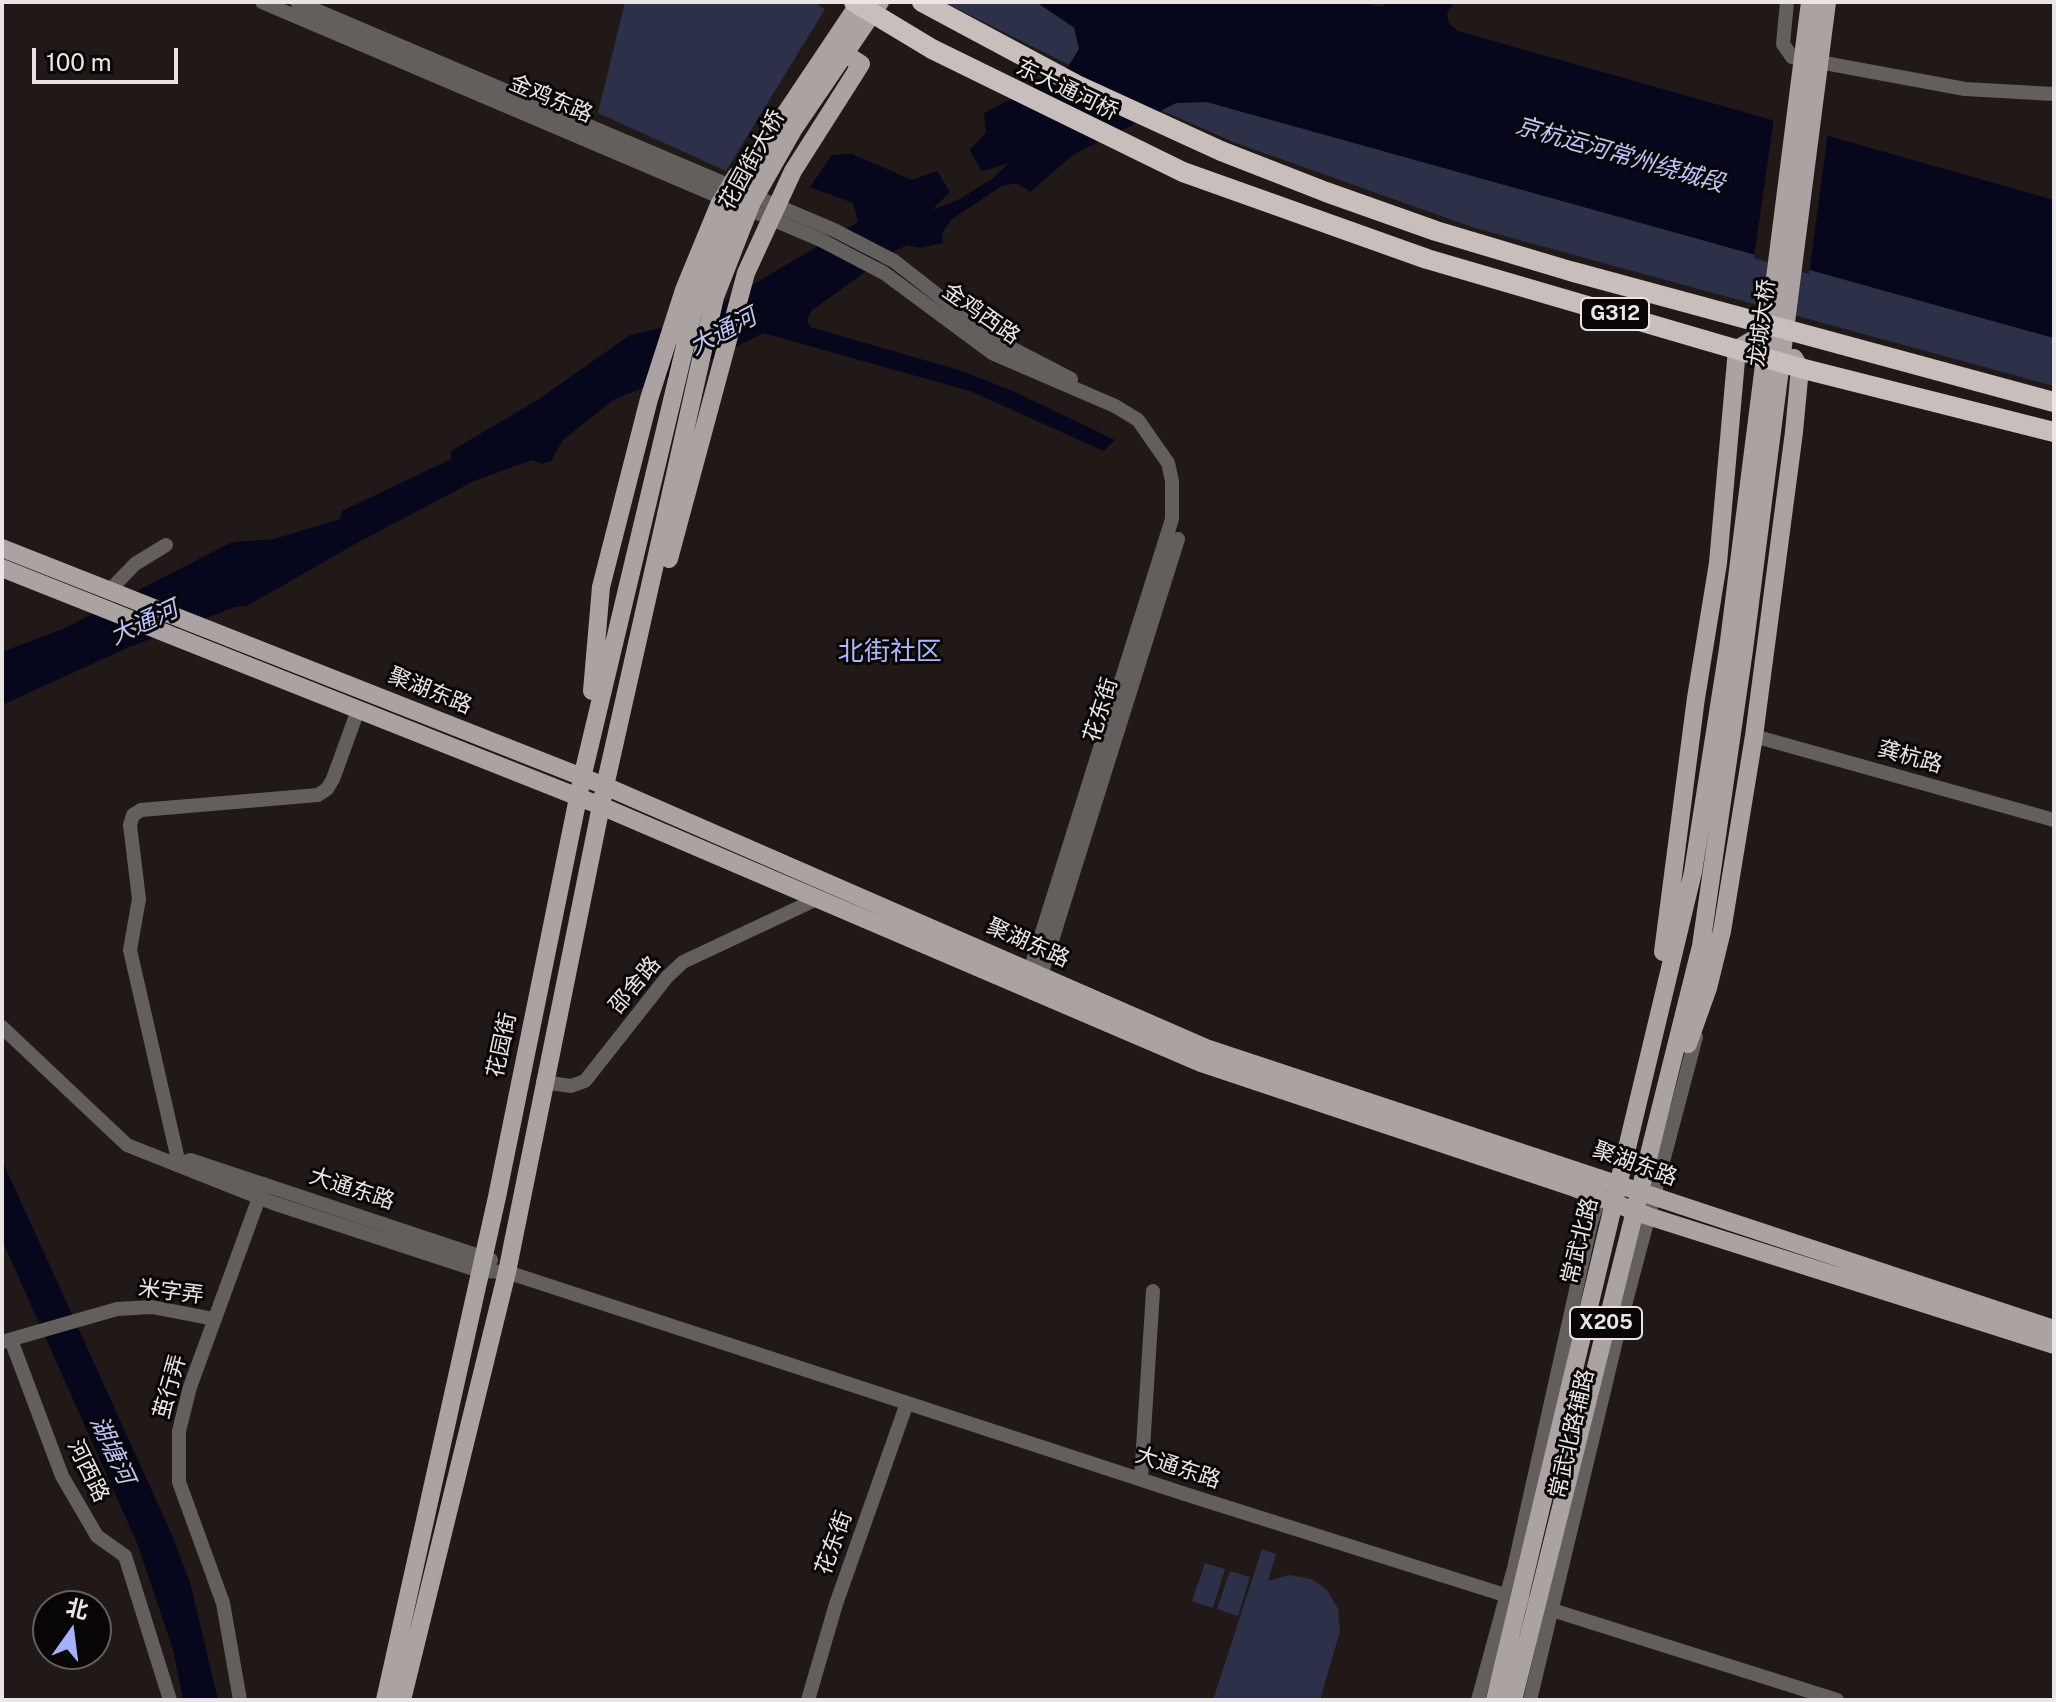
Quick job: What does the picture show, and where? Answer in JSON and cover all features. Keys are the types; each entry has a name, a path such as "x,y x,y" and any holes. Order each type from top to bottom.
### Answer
{"highway":[{"name":"东大通河桥","path":"857,2 932,49 1183,172 1427,259 1737,349"},
{"name":"东大通河桥","path":"922,2 974,31 1221,151 1436,231 1775,327"},
{"name":"G312","path":"1775,327 2054,402"},
{"name":"G312","path":"1737,349 1800,368 2054,432"}],"main road":[{"name":"花园街大桥","path":"669,400 696,300 737,197 777,126 857,2"},
{"name":"花园街大桥","path":"605,786 715,297 752,202 793,130 880,2"},
{"name":"龙城大桥","path":"1736,650 1810,2"},
{"name":"龙城大桥","path":"1736,650 1827,2"},
{"path":"402,1700 507,1272 605,786 653,629 721,359 746,273 773,211 861,64 823,40 727,191 673,321 649,399 601,587 582,778"},
{"path":"1652,1036 1694,709 1718,563 1737,349 1775,327 1800,368 1787,495 1754,736 1722,931 1708,988 1652,1140"},
{"name":"花园街","path":"385,1700 482,1263 582,778 669,400"},
{"name":"聚湖东路","path":"2,548 196,621 605,786 1033,981 1201,1063 1641,1214 2054,1345"},
{"name":"聚湖东路","path":"2,568 601,806 817,899 1206,1048 2054,1329"},
{"name":"常武北路","path":"1495,1700 1529,1600 1646,1195 1652,1140 1701,946 1736,650"},
{"name":"常武北路","path":"1513,1700 1529,1600 1606,1201 1619,1183 1693,872 1736,650"}],"street":[{"name":"金鸡东路","path":"262,2 727,191"},
{"name":"金鸡东路","path":"297,2 773,211 834,230"},
{"path":"1787,2 1783,44 1792,57 1965,89 2054,94"},
{"name":"金鸡东路","path":"773,211 821,240"},
{"name":"金鸡西路","path":"834,230 894,261 994,339 1136,409 1160,442"},
{"name":"金鸡西路","path":"821,240 884,273 992,353 1115,406 1138,420 1160,442"},
{"name":"花东街","path":"1033,981 1176,544 1183,500 1180,478 1160,442"},
{"path":"115,592 135,564 166,545"},
{"path":"179,1164 130,950 139,899 130,825 133,815 141,810 318,795 327,789 333,779 358,710"},
{"name":"龚杭路","path":"1754,736 2054,820"},
{"name":"邵舍路","path":"543,1082 571,1086 585,1081 667,977 683,962 817,899"},
{"path":"1646,1195 1708,988 1701,946"},
{"name":"大通东路","path":"2,1027 127,1145 179,1164 190,1160 262,1190 507,1272 1141,1479 1837,1700"},
{"name":"茧行弄","path":"240,1700 223,1603 179,1482 179,1431 214,1319 262,1190"},
{"path":"1141,1479 1153,1291"},
{"name":"米字弄","path":"7,1341 117,1309 152,1307 214,1319"},
{"name":"河西路","path":"7,1341 62,1476 97,1536 125,1556 170,1700"},
{"name":"花东街","path":"808,1700 836,1604 907,1403"},
{"path":"1478,1700 1529,1600"},
{"path":"1529,1600 1530,1700"}],"shaded area":[{"path":"625,2 813,2 825,9 726,171 598,113"},
{"path":"944,2 1036,2 1074,28 1079,49 1069,65"},
{"path":"1207,102 2054,338 2054,386 1475,228 1233,142 1161,110 1176,103"},
{"path":"1262,1549 1276,1554 1268,1581 1289,1575 1311,1579 1326,1589 1338,1608 1340,1631 1320,1700 1213,1700"},
{"path":"1205,1563 1225,1569 1213,1608 1192,1601"},
{"path":"1230,1571 1250,1577 1238,1616 1217,1609"}],"water":[{"path":"1036,2 1359,2 1380,7 1392,2 1455,2 1447,13 1449,24 1458,31 2054,200 2054,338 1207,102 1176,103 1074,154 1030,192 1017,183 1002,186 952,219 942,233 943,243 920,248 907,245 893,252 811,311 807,320 810,327 962,371 1015,392 1115,440 1104,451 970,391 763,333 710,360 613,400 563,440 551,461 542,464 532,460 474,481 247,606 235,607 127,648 2,705 2,652 63,629 232,542 274,539 340,519 342,511 451,459 451,451 539,399 630,335 692,321 858,222 853,203 810,187 832,155 852,154 912,180 937,171 950,192 932,210 960,199 992,179 1009,163 982,171 969,150 986,133 984,113 1066,70 1079,49 1074,27"},
{"name":"湖塘河","path":"2,1160 172,1535 191,1586 218,1700 183,1700 173,1649 137,1543 2,1240"}],"pier":[{"path":"1774,117 1828,132 1809,274 1754,258"}],"district":[{"name":"北街社区","path":"890,652"}],"water label":[{"name":"京杭运河常州绕城段","path":"1620,155"},
{"name":"大通河","path":"723,332"},
{"name":"大通河","path":"144,623"}]}
